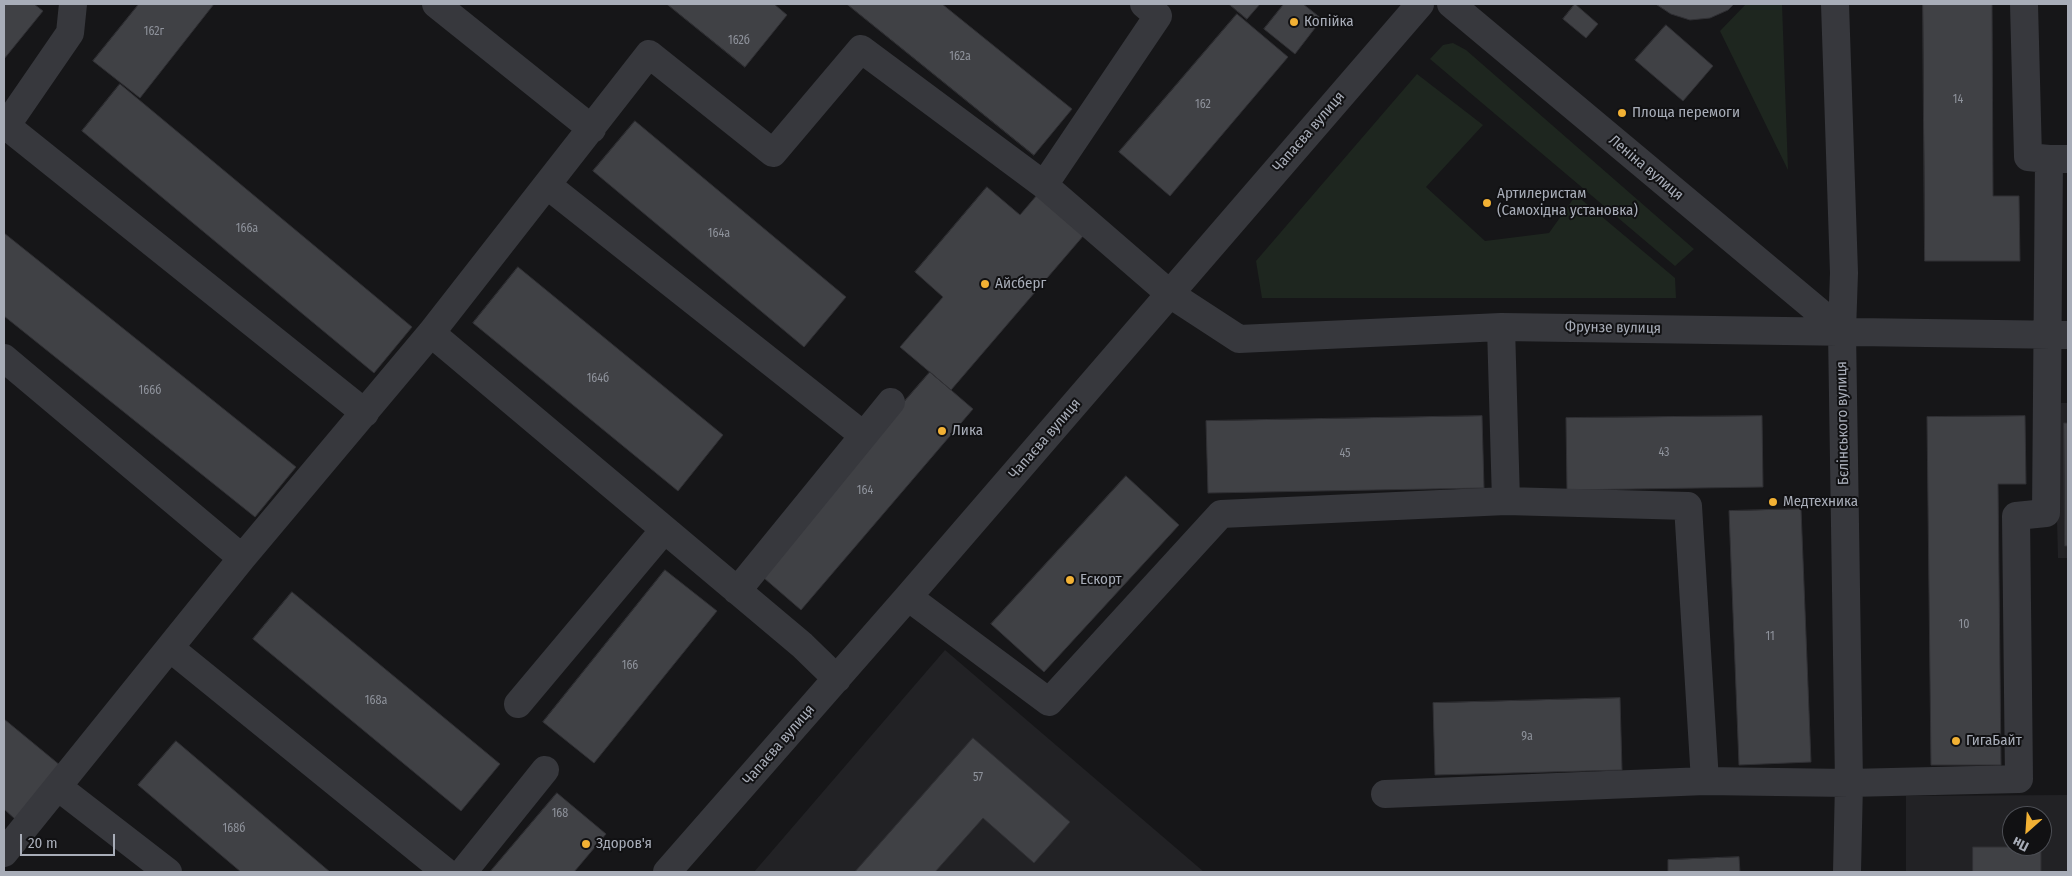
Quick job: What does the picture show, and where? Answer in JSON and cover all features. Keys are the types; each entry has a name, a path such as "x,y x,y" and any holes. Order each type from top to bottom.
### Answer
{"street":[{"path":"73,4 70,33 4,126 365,413"},
{"path":"4,852 242,558 431,333 592,129 436,4"},
{"path":"1044,185 1158,16 1144,4"},
{"name":"Чапаєва вулиця","path":"667,872 837,679 1420,4"},
{"name":"Леніна вулиця","path":"1451,4 1842,331"},
{"name":"Бєлінського вулиця","path":"1835,4 1844,273 1842,331 1849,782 1847,872"},
{"path":"1385,794 1705,781 1849,782 2019,779 2016,516 2046,513 2057,335 2059,159 2028,157 2024,4"},
{"name":"Фрунзе вулиця","path":"592,129 649,54 773,153 861,49 1044,185 1170,294 1239,338 1501,327 2057,335"},
{"path":"547,185 863,435"},
{"path":"1501,327 1506,501"},
{"path":"431,333 802,646 837,679"},
{"path":"4,358 242,558"},
{"path":"737,591 891,402"},
{"path":"908,597 1049,702 1221,514 1506,501 1688,506 1705,781"},
{"path":"518,704 664,530"},
{"path":"170,648 446,872"},
{"path":"463,872 545,770"},
{"path":"58,787 168,872"}],"shaded area":[{"path":"1746,4 1782,4 1788,170 1720,31"},
{"path":"1453,43 1466,50 1694,249 1675,266 1430,59 1443,45"},
{"path":"1417,74 1483,125 1426,187 1485,241 1549,233 1576,195 1675,278 1676,298 1262,298 1256,261"},
{"path":"2054,403 2068,403 2068,558 2058,558"},
{"path":"945,650 1204,872 754,872"},
{"path":"2068,795 2068,872 1906,872 1906,796"}],"building":[{"path":"4,4 34,4 43,11 4,59"},
{"path":"139,4 214,4 140,98 93,61"},
{"path":"667,4 774,4 787,15 745,67"},
{"path":"847,4 942,4 1072,109 1034,155"},
{"path":"1229,4 1260,4 1247,19"},
{"path":"1284,4 1303,4 1322,19 1295,54 1264,29"},
{"path":"1575,4 1598,24 1586,38 1563,19"},
{"path":"1656,4 1734,4 1728,10 1710,18 1690,20 1671,14"},
{"path":"1923,4 1992,4 1993,196 2019,196 2020,261 1925,261"},
{"path":"1237,14 1288,57 1170,196 1119,152"},
{"path":"1666,25 1713,66 1683,101 1635,60"},
{"path":"120,84 412,327 374,373 82,131"},
{"path":"635,121 846,297 804,347 593,171"},
{"name":"Айсберг","path":"987,187 1020,215 1043,188 1090,228 951,390 900,347 943,297 915,272"},
{"path":"4,233 296,467 255,517 4,316"},
{"path":"518,267 723,435 678,491 473,323"},
{"path":"930,372 973,409 801,610 757,572"},
{"path":"1482,416 1484,488 1208,493 1206,421"},
{"path":"1762,416 1763,487 1567,490 1566,418"},
{"path":"2025,416 2026,484 1998,484 2001,765 1931,765 1927,417"},
{"path":"2064,423 2068,423 2068,546 2065,546"},
{"path":"1126,476 1179,525 1044,672 991,624"},
{"path":"1801,509 1811,762 1739,765 1729,511"},
{"path":"665,570 717,611 594,763 543,722"},
{"path":"292,592 500,764 461,811 253,639"},
{"path":"1620,698 1622,770 1435,775 1433,703"},
{"path":"4,719 61,766 16,820 4,809"},
{"path":"973,738 1070,822 1034,863 983,818 935,872 855,872"},
{"path":"176,741 330,872 241,872 138,785"},
{"path":"557,793 606,834 574,872 490,872"},
{"path":"1973,847 2002,847 2002,856 2041,856 2041,872 1973,872"},
{"path":"1739,857 1740,872 1668,872 1668,860"}],"place":[{"name":"Копійка","path":"1294,22"},
{"name":"Площа перемоги","path":"1622,113"},
{"name":"Артилеристам (Самохідна установка)","path":"1487,203"},
{"name":"Айсберг","path":"985,284"},
{"name":"Лика","path":"942,431"},
{"name":"Медтехника","path":"1773,502"},
{"name":"Ескорт","path":"1070,580"},
{"name":"ГигаБайт","path":"1956,741"},
{"name":"Здоров'я","path":"586,844"}]}
